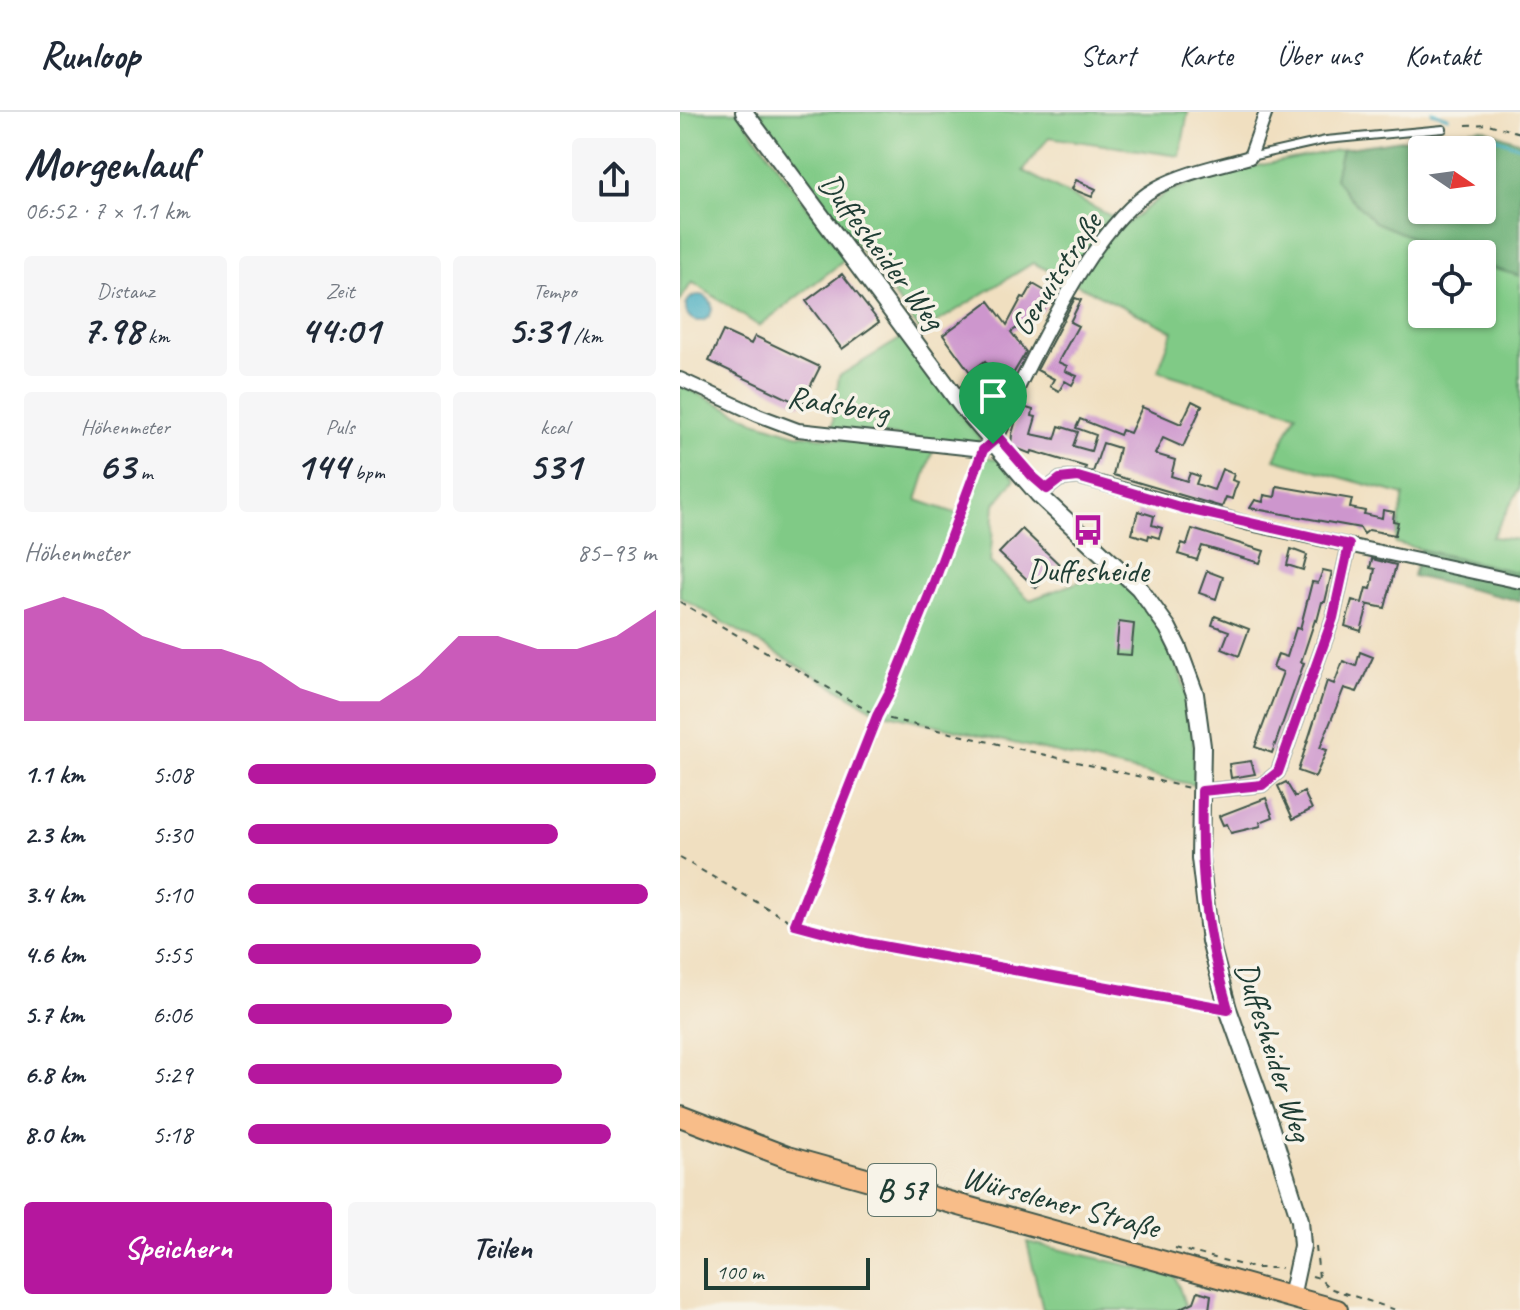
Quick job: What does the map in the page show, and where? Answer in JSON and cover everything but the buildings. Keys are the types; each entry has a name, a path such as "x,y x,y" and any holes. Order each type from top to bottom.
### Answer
{"main road":[{"name":"Würselener Straße","path":"680,1116 742,1142 802,1161 1337,1310"}],"street":[{"name":"Duffesheider Weg","path":"744,112 962,406 988,447 1139,588 1168,628 1188,671 1195,694 1202,746 1200,858 1210,941 1228,1009 1300,1220 1302,1246 1291,1297"},
{"path":"1250,157 1264,112"},
{"name":"Genuitstraße","path":"988,447 1043,339 1092,256 1119,221 1155,189 1201,170 1250,157"},
{"name":"Radsberg","path":"680,379 798,430 988,447"},
{"path":"1039,495 1060,479 1078,477 1183,508 1520,582"},
{"path":"1202,791 1262,785 1278,772 1333,618 1349,545"}],"lane":[{"path":"1250,157 1326,140 1443,129"}],"path":[{"path":"1466,125 1488,124 1520,133"},
{"path":"795,924 988,447"},
{"path":"680,602 877,716 1202,791"},
{"path":"680,858 795,924 866,943 1228,1009"},
{"path":"1316,1236 1319,1278 1323,1284 1396,1310"}],"green space":[{"path":"680,112 738,112 846,259 759,326 692,282 680,301"},
{"path":"758,112 1188,112 1180,156 1049,137 1023,171 1126,224 1167,192 1227,172 1342,149 1335,178 1375,222 1418,240 1408,240 1408,328 1496,328 1496,269 1520,276 1520,488 1492,537 1520,540 1520,573 1395,543 1404,495 1275,459 1296,413 1158,371 1173,331 1033,263 921,332"},
{"path":"1481,128 1520,142 1520,276 1496,269 1496,240 1418,240 1375,222 1348,196 1335,178 1342,149 1408,139 1408,224 1496,224 1496,136 1428,136"},
{"path":"905,336 980,438 976,445 832,429 839,376"},
{"path":"680,385 755,421 796,434 933,450 917,500 961,515 984,456 998,460 1015,479 995,504 990,562 1030,600 1110,570 1133,593 1166,641 1178,667 1191,723 1194,785 876,711 680,597"},
{"path":"1420,550 1520,573 1520,601 1413,576"},
{"path":"1027,1242 1175,1276 1187,1310 1043,1310"}],"water":[{"path":"699,295 708,299 712,308 708,317 699,321 690,317 686,308 690,299"}],"waterway":[{"path":"1432,112 1448,117"},
{"path":"1478,131 1520,147"}],"place":[{"name":"Duffesheide","path":"1088,530"}],"route":[{"path":"998,437 1047,489 1060,479 1078,477 1183,508 1349,545 1333,618 1278,772 1262,785 1202,791 1200,858 1205,900 1210,941 1228,1009 866,943 795,924 877,716 930,593 983,450 993,444 998,437"}]}
